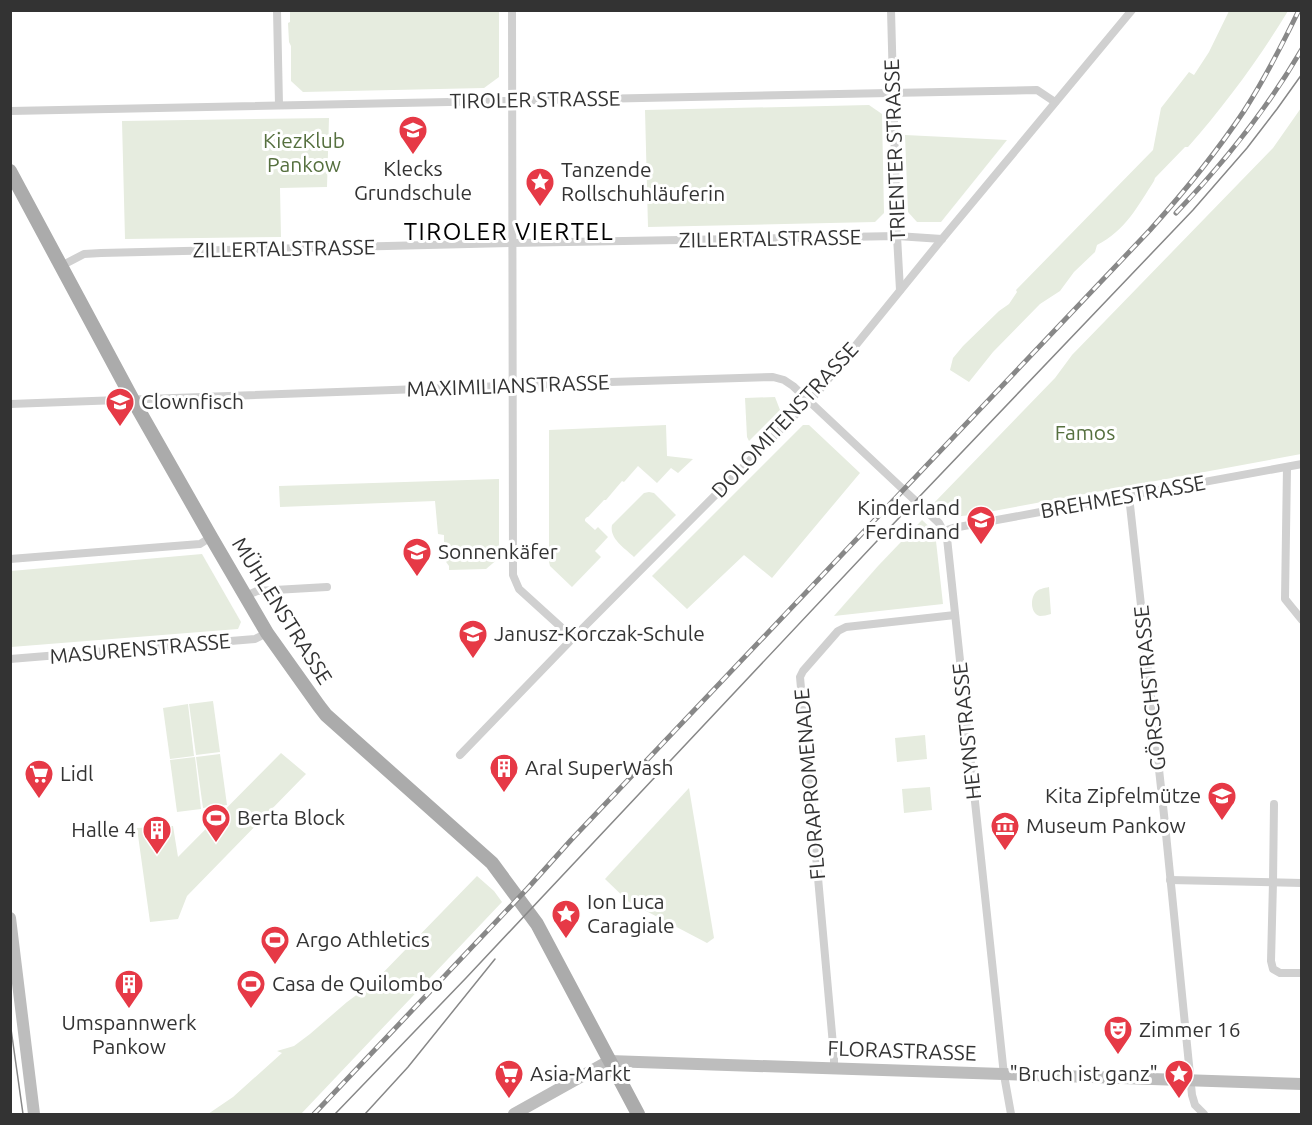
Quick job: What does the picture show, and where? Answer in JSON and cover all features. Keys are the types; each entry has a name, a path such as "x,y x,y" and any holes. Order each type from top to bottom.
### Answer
{"main road":[{"name":"MÜHLENSTRASSE","path":"10,171 133,400 267,633 326,715 492,863 537,924 639,1114"}],"street":[{"path":"277,10 279,105"},
{"path":"512,10 513,575 519,588 573,638"},
{"name":"TRIENTER STRASSE","path":"891,10 900,290"},
{"name":"DOLOMITENSTRASSE","path":"460,754 809,401 1132,10"},
{"name":"TIROLER STRASSE","path":"10,111 1038,90 1055,102"},
{"name":"ZILLERTALSTRASSE","path":"61,266 84,254 897,236 942,239"},
{"name":"MAXIMILIANSTRASSE","path":"10,404 773,377 784,380 809,401 939,523 944,531"},
{"name":"BREHMESTRASSE","path":"944,531 1302,464"},
{"path":"1287,466 1285,599 1302,620"},
{"name":"GÖRSCHSTRASSE","path":"1129,496 1190,1081 1195,1105 1204,1114"},
{"name":"HEYNSTRASSE","path":"944,531 947,540 1004,1074 1011,1114"},
{"path":"10,559 200,544 211,537"},
{"path":"246,596 257,591 327,587"},
{"name":"FLORAPROMENADE","path":"834,1068 800,678 803,671 838,631 846,627 955,615"},
{"name":"MASURENSTRASSE","path":"10,659 255,639 267,633"},
{"path":"1274,804 1270,961 1273,969 1280,973 1302,973"},
{"path":"1170,879 1302,883"},
{"path":"10,918 34,1114"},
{"path":"514,1114 609,1061"},
{"name":"FLORASTRASSE","path":"609,1061 1302,1084"}],"green space":[{"path":"290,11 499,11 499,77 484,88 303,92 291,81 291,46 288,23 290,22"},
{"path":"1229,11 1288,11 1265,47 1215,115 1188,147 1185,147 1155,178 1123,225 1097,245 1095,252 1074,272 1060,291 1040,304 993,352 969,382 950,370 953,358 963,346 1009,304 1016,290 1153,150 1161,108 1189,72 1194,75 1209,52"},
{"path":"869,105 882,114 884,213 875,222 648,227 645,110"},
{"name":"Famos","path":"1301,108 1301,454 972,515 951,516 943,513 933,504 1055,378 1072,355 1273,148"},
{"name":"KiezKlub Pankow","path":"329,118 327,187 280,188 281,237 125,239 122,121"},
{"path":"905,135 1007,140 941,222 917,222 908,212"},
{"path":"775,397 780,410 749,441 745,398"},
{"path":"666,425 667,456 693,459 678,473 671,468 657,483 638,466 585,519 595,530 598,527 608,537 595,551 601,557 572,587 550,566 549,562 549,430"},
{"path":"803,425 809,425 860,473 772,578 744,555 687,609 652,576"},
{"path":"499,479 499,558 486,569 449,570 444,559 444,535 438,534 435,501 280,507 279,486"},
{"path":"644,493 654,493 676,515 634,557 613,535 612,525"},
{"path":"922,520 935,532 943,604 834,616 878,566"},
{"path":"202,554 241,622 238,629 11,647 11,571"},
{"path":"1049,587 1051,614 1037,615 1033,610 1033,596 1041,589"},
{"path":"213,701 220,752 196,755 189,704"},
{"path":"188,704 194,756 170,759 163,708"},
{"path":"925,735 927,759 897,762 895,738"},
{"name":"Berta Block","path":"281,753 306,774 187,896 178,919 150,922 137,828 173,826 178,857"},
{"path":"220,754 227,805 203,808 196,757"},
{"path":"195,757 201,809 177,812 170,760"},
{"path":"930,787 932,810 904,813 902,789"},
{"path":"689,788 714,938 707,943 629,902 605,879"},
{"path":"477,876 494,891 502,902 301,1114 208,1114 233,1097 282,1053 277,1051 294,1046 374,982"}],"tram line":[{"path":"335,1114 1193,210 1247,148 1302,74"},
{"path":"365,1114 408,1067 495,959"},
{"path":"10,1022 23,1114"}],"railway":[{"path":"314,1114 1150,230 1199,172 1244,111 1273,62 1299,10"},
{"path":"1176,213 1244,135 1302,49"}],"place":[{"name":"Klecks Grundschule","path":"413,156"},
{"name":"Tanzende Rollschuhläuferin","path":"540,208"},
{"name":"Clownfisch","path":"120,428"},
{"name":"Kinderland Ferdinand","path":"981,546"},
{"name":"Sonnenkäfer","path":"417,578"},
{"name":"Janusz-Korczak-Schule","path":"473,660"},
{"name":"Aral SuperWash","path":"504,794"},
{"name":"Lidl","path":"39,800"},
{"name":"Kita Zipfelmütze","path":"1222,822"},
{"name":"Berta Block","path":"216,844"},
{"name":"Museum Pankow","path":"1005,852"},
{"name":"Halle 4","path":"157,856"},
{"name":"Ion Luca Caragiale","path":"566,940"},
{"name":"Argo Athletics","path":"275,966"},
{"name":"Umspannwerk Pankow","path":"129,1010"},
{"name":"Casa de Quilombo","path":"251,1010"},
{"name":"Zimmer 16","path":"1118,1056"},
{"name":"Asia-Markt","path":"509,1100"},
{"name":"\"Bruch ist ganz\"","path":"1179,1100"}],"district":[{"name":"TIROLER VIERTEL","path":"509,232"}]}
